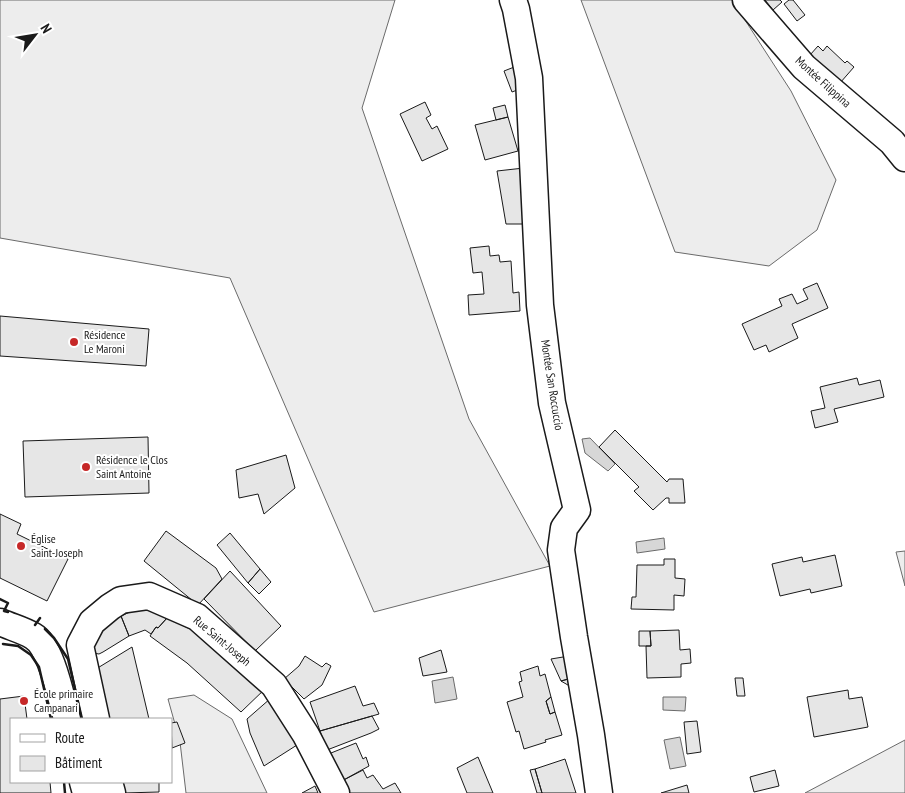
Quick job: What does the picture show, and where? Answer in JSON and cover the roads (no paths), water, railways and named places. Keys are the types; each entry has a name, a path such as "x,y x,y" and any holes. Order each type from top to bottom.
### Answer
{"street":[{"name":"Montée San Roccuccio","path":"513,0 529,78 540,305 552,403 577,510 564,528 561,550 599,793"},
{"name":"Montée Filippina","path":"746,0 804,67 892,142 905,158"},
{"name":"Rue Saint-Joseph","path":"96,718 80,645 92,622 110,607 122,600 148,596 197,617 274,685 306,735 336,793"},
{"path":"0,622 35,637 46,651 53,668 67,718"}],"place":[{"name":"Résidence Le Maroni","path":"74,342"},
{"name":"Résidence le Clos Saint Antoine","path":"86,467"},
{"name":"Église Saint-Joseph","path":"21,546"},
{"name":"École primaire Campanari","path":"24,701"}]}
